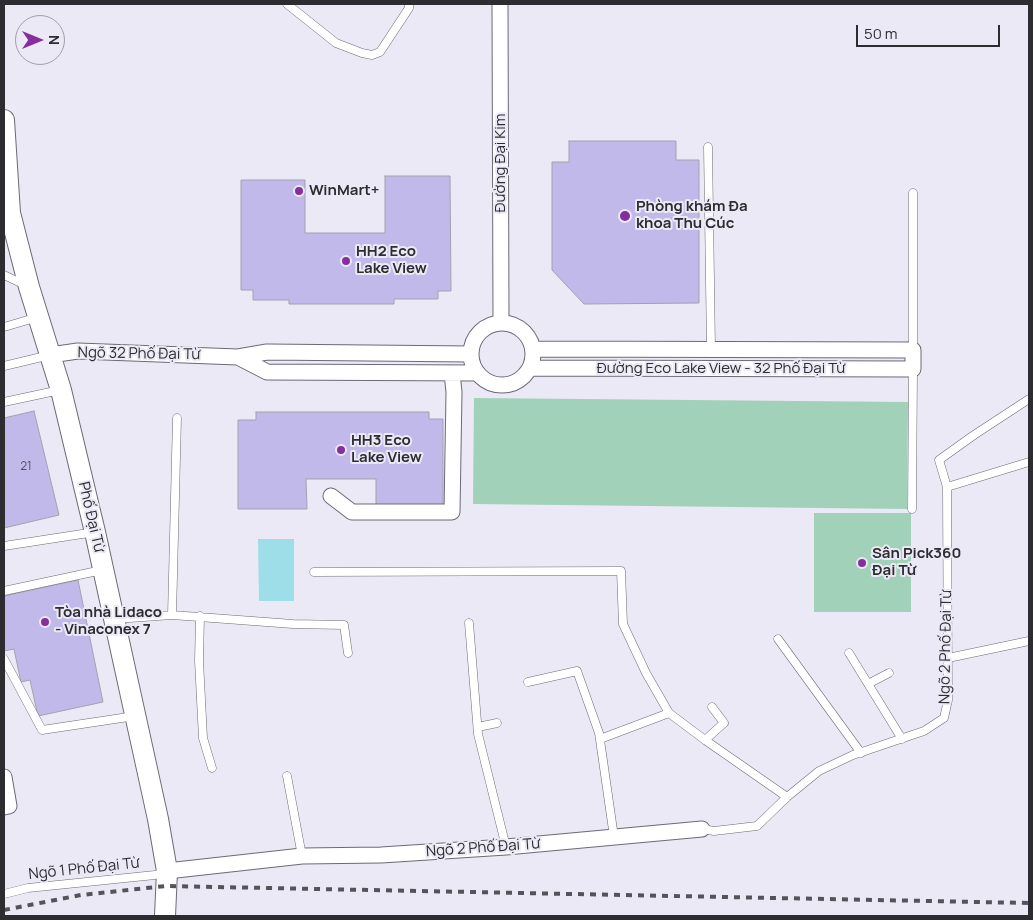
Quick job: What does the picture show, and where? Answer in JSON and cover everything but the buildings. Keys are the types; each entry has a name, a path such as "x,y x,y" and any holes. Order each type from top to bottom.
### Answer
{"street":[{"name":"Đường Đại Kim","path":"500,4 501,322"},
{"name":"Phố Đại Từ","path":"4,120 6,179 10,213 29,287 60,390 114,619 158,819 167,871 165,916"},
{"path":"501,322 510,323 525,332 533,349 530,368 523,377 505,385 494,384 485,380 477,373 471,354 472,344 483,329 501,322"},
{"name":"Đường Eco Lake View - 32 Phố Đại Từ","path":"533,349 913,350"},
{"path":"913,350 913,369"},
{"name":"Ngõ 32 Phố Đại Từ","path":"50,356 78,351 233,357"},
{"path":"233,357 267,352 471,354"},
{"path":"233,357 267,372 477,373"},
{"name":"Đường Eco Lake View - 32 Phố Đại Từ","path":"530,368 913,369"},
{"path":"332,496 352,512 452,512 454,392 452,373"},
{"path":"4,777 9,806 4,807"},
{"name":"Ngõ 2 Phố Đại Từ","path":"167,871 302,856 381,856 506,847 702,829"}],"lane":[{"path":"287,4 336,42 362,53 372,55 380,52 409,8 409,4"},
{"path":"708,147 711,350"},
{"path":"913,194 913,350"},
{"path":"4,275 29,287"},
{"path":"4,327 38,317"},
{"path":"4,366 50,356"},
{"path":"912,509 913,369"},
{"path":"4,402 60,390"},
{"name":"Ngõ 2 Phố Đại Từ","path":"702,829 714,831 757,826 787,797 819,771 861,752 924,731 944,718 948,700 947,487 939,460 1029,399"},
{"path":"172,615 177,418"},
{"path":"947,487 1029,462"},
{"path":"4,546 94,532"},
{"path":"4,592 103,570"},
{"path":"314,572 621,571 623,624 646,673 670,712 705,740 787,797"},
{"path":"114,619 172,615 293,624 344,624 348,653"},
{"path":"200,616 199,661 202,738 212,768"},
{"path":"469,623 478,728 506,847"},
{"path":"778,639 861,752"},
{"path":"948,658 1029,641"},
{"path":"849,653 902,739"},
{"path":"4,659 42,730 134,716"},
{"path":"528,682 577,671 600,739 614,837"},
{"path":"868,684 889,673"},
{"path":"705,740 724,723 712,707"},
{"path":"600,739 670,712"},
{"path":"478,728 497,723"},
{"path":"287,776 302,856"},
{"name":"Ngõ 1 Phố Đại Từ","path":"4,894 28,888 155,875 167,871"}],"green space":[{"path":"474,398 908,402 907,509 473,504"},
{"name":"Sân Pick360 Đại Từ","path":"814,513 911,513 911,612 814,612"}],"water":[{"path":"258,539 294,539 294,601 259,601"}],"railway":[{"path":"4,910 81,895 166,886 1029,903"}],"place":[{"name":"WinMart+","path":"299,191"},
{"name":"Phòng khám Đa khoa Thu Cúc","path":"625,216"},
{"name":"HH2 Eco Lake View","path":"346,261"},
{"name":"HH3 Eco Lake View","path":"341,450"},
{"name":"Sân Pick360 Đại Từ","path":"862,563"},
{"name":"Tòa nhà Lidaco - Vinaconex 7","path":"45,622"}]}
